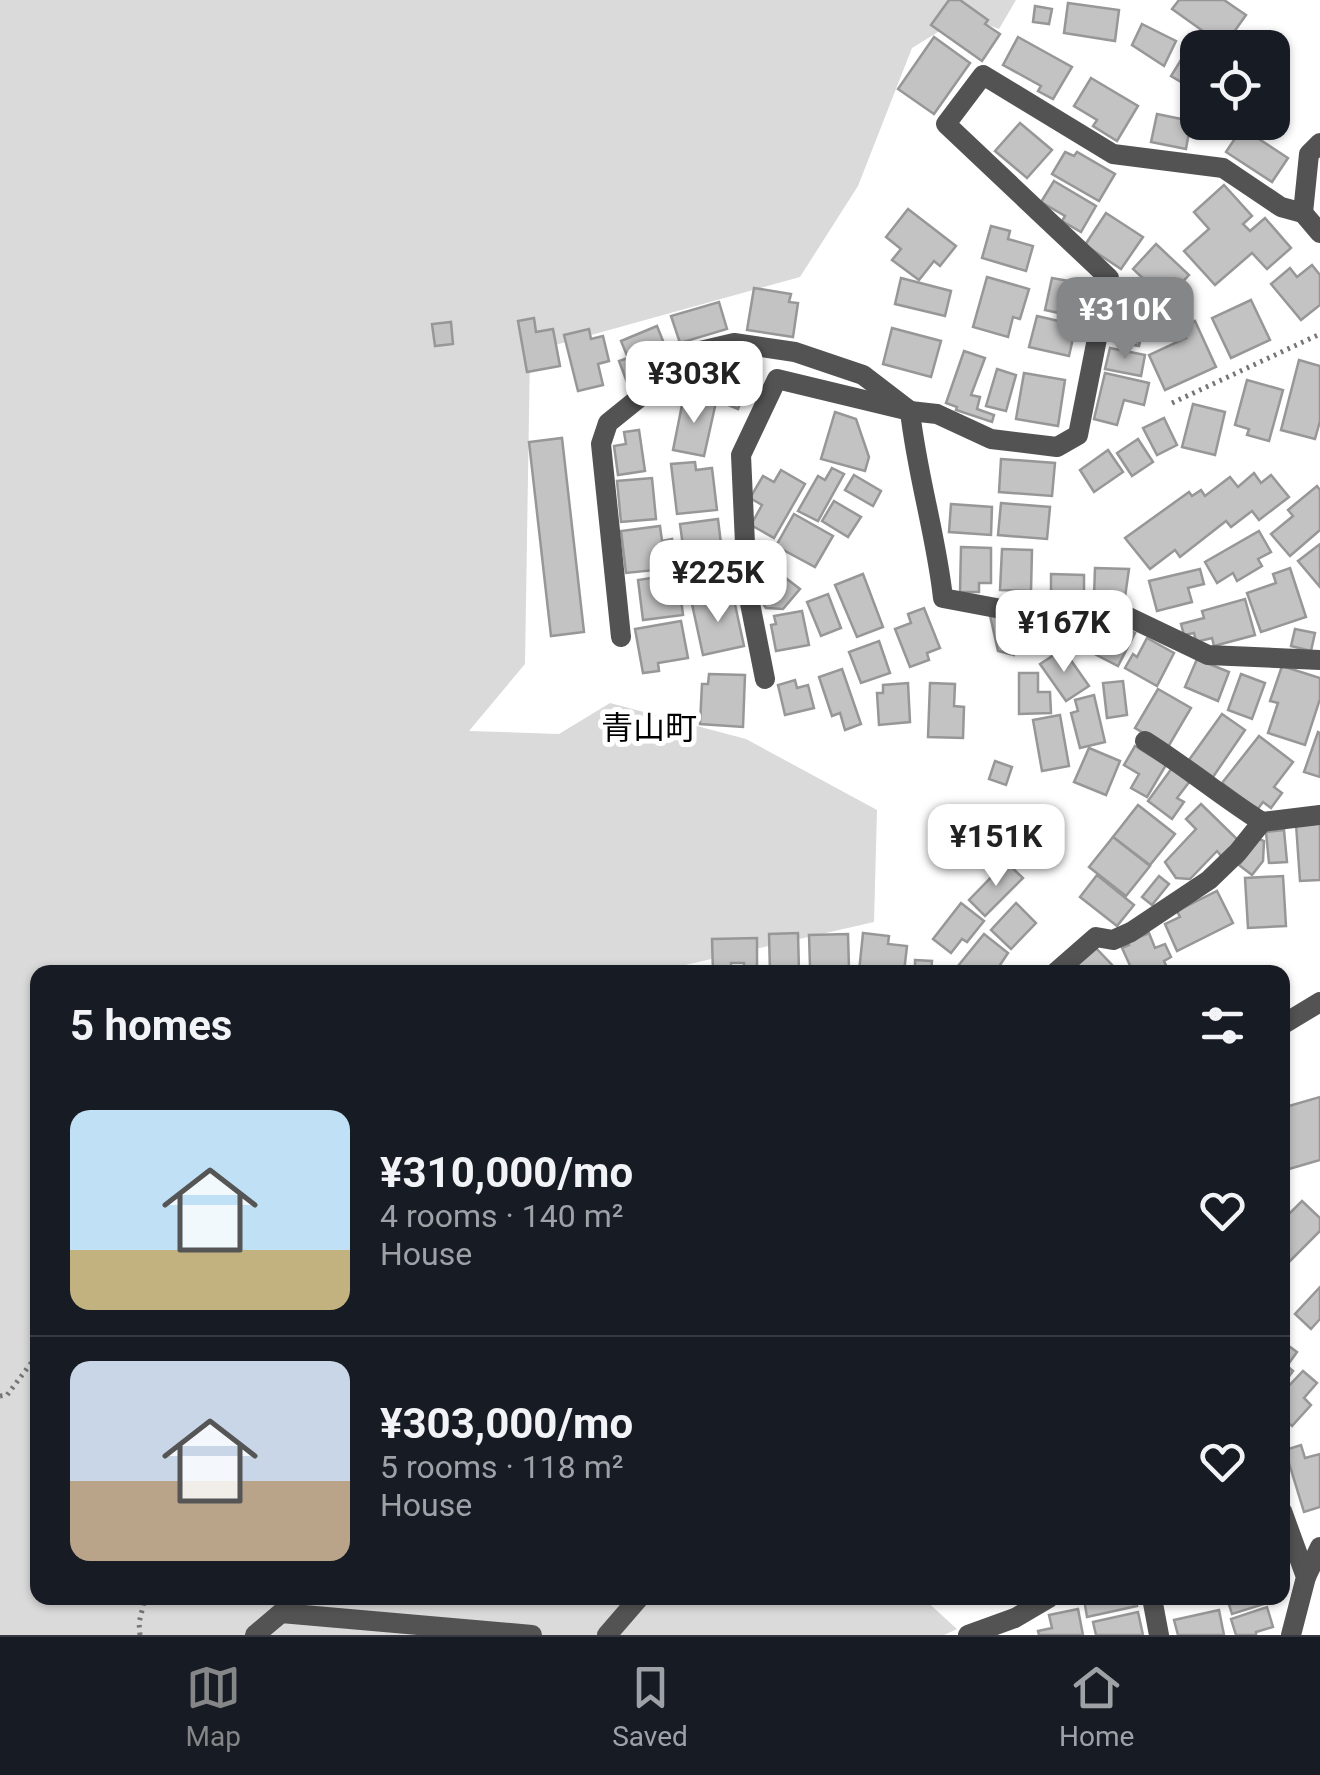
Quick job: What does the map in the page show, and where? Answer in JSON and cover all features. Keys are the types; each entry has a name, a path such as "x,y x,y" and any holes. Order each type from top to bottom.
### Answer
{"street":[{"path":"765,678 746,588 741,455 777,379 910,412 936,414 991,439 1057,448 1078,435 1109,278 946,124 984,75 1113,154 1223,168 1281,207 1303,213 1320,233"},
{"path":"1303,213 1309,154 1320,143"},
{"path":"622,637 601,444 608,423 696,352 734,343 796,352 863,375 910,412 943,598 1040,616 1083,609 1118,612 1208,655 1320,660"},
{"path":"1144,741 1189,768 1220,796 1262,822 1320,816"},
{"path":"1064,965 1096,936 1114,940 1131,932 1209,880 1262,822"},
{"path":"1290,1020 1320,1002"},
{"path":"1290,1533 1306,1577"},
{"path":"1291,1635 1306,1577 1320,1547"},
{"path":"607,1635 632,1605"},
{"path":"968,1635 1017,1626 1041,1605"},
{"path":"1153,1605 1159,1635"},
{"path":"255,1635 281,1613 532,1635"}],"path":[{"path":"1172,403 1320,334"},
{"path":"0,1396 7,1395 30,1365"},
{"path":"140,1635 144,1605"}],"shaded area":[{"path":"0,0 1016,0 999,29 964,16 912,48 858,186 800,277 530,352 525,664 469,731 559,734 610,703 746,739 877,810 874,922 685,965 30,965 30,1605 931,1605 957,1629 944,1635 0,1635"}],"building":[{"path":"949,0 960,0 1000,34 982,61 931,25"},
{"path":"1179,0 1224,0 1246,15 1235,30 1202,30 1172,9"},
{"path":"1068,3 1119,10 1115,41 1064,33"},
{"path":"1035,6 1052,9 1049,24 1033,22"},
{"path":"1142,24 1176,41 1164,66 1132,45"},
{"path":"934,37 970,63 934,114 898,89"},
{"path":"1018,37 1072,67 1053,99 1038,91 1041,86 1003,65"},
{"path":"1180,62 1180,81 1171,76"},
{"path":"1091,78 1138,106 1117,141 1093,126 1097,120 1074,106"},
{"path":"1157,114 1180,119 1180,140 1188,140 1186,149 1151,142"},
{"path":"1020,123 1052,150 1027,178 995,151"},
{"path":"1234,140 1260,140 1288,158 1272,182 1226,152"},
{"path":"1065,152 1074,156 1077,152 1115,174 1099,201 1052,174"},
{"path":"1054,181 1096,206 1081,232 1062,221 1065,216 1041,202"},
{"path":"1224,185 1252,216 1243,224 1250,231 1265,218 1291,248 1267,269 1252,253 1215,285 1184,251 1209,229 1194,212"},
{"path":"908,209 956,246 940,266 934,261 919,280 892,260 901,249 886,237"},
{"path":"1106,213 1143,237 1121,269 1085,245"},
{"path":"991,226 1010,231 1008,239 1033,246 1026,271 982,258"},
{"path":"1156,244 1189,275 1171,294 1156,280 1151,286 1133,269"},
{"path":"1312,265 1320,275 1320,305 1301,320 1271,284 1290,268 1297,277"},
{"path":"987,277 1029,289 1020,319 1013,317 1008,337 973,327"},
{"path":"901,278 951,291 945,316 895,304"},
{"path":"1052,278 1080,283 1073,316 1045,310"},
{"path":"754,288 791,294 789,302 798,303 793,337 747,330"},
{"path":"1251,300 1270,340 1231,358 1212,318"},
{"path":"719,302 727,329 680,343 671,316"},
{"path":"1116,304 1132,308 1130,317 1145,320 1139,346 1108,340"},
{"path":"1037,316 1076,325 1069,356 1029,347"},
{"path":"534,318 536,332 553,329 560,366 527,372 518,321"},
{"path":"1195,321 1216,367 1165,390 1149,355 1186,338 1181,328"},
{"path":"451,322 453,344 435,346 432,324"},
{"path":"657,326 669,356 640,367 644,379 628,385 619,361 628,358 621,341"},
{"path":"892,328 941,341 931,377 883,364"},
{"path":"589,329 591,339 603,336 609,361 598,364 603,385 578,391 564,335"},
{"path":"1110,348 1145,355 1141,376 1105,369"},
{"path":"964,351 985,358 971,395 980,397 977,409 994,415 992,422 946,403"},
{"path":"1299,360 1320,366 1320,421 1315,439 1281,430"},
{"path":"726,361 753,372 738,409 693,390 702,369 720,377"},
{"path":"997,369 1016,375 1006,411 986,406"},
{"path":"1024,373 1065,380 1058,426 1016,419"},
{"path":"1105,373 1149,383 1144,405 1124,400 1117,425 1094,419"},
{"path":"1247,380 1283,390 1269,441 1247,435 1249,429 1235,425"},
{"path":"684,395 716,402 704,456 673,450"},
{"path":"1193,404 1225,412 1215,455 1182,447"},
{"path":"835,412 856,419 869,457 865,471 821,459"},
{"path":"1164,418 1177,445 1157,455 1143,428"},
{"path":"639,430 645,471 618,475 614,446 626,444 624,432"},
{"path":"562,438 584,632 551,636 529,442"},
{"path":"1138,439 1153,462 1132,476 1117,453"},
{"path":"1108,450 1123,472 1094,492 1080,470"},
{"path":"1001,459 1055,463 1052,496 999,492"},
{"path":"695,462 696,470 712,468 717,510 677,514 671,464"},
{"path":"832,468 844,474 818,521 798,511 818,476 825,480"},
{"path":"781,470 805,484 774,538 751,525 762,505 750,498 763,476 774,482"},
{"path":"1254,473 1261,483 1271,475 1289,497 1259,520 1252,511 1231,527 1226,521 1180,557 1175,550 1150,569 1125,538 1189,492 1192,496 1201,490 1205,496 1230,477 1238,487"},
{"path":"854,475 881,491 873,506 845,490"},
{"path":"652,478 656,519 621,522 617,481"},
{"path":"1317,486 1320,530 1290,556 1271,534 1293,516 1288,510"},
{"path":"834,501 861,517 848,537 822,521"},
{"path":"1001,503 1050,507 1047,539 998,535"},
{"path":"951,504 992,507 991,535 949,532"},
{"path":"794,514 833,536 815,567 776,546"},
{"path":"718,519 725,577 704,580 706,589 689,591 680,524"},
{"path":"660,526 662,541 672,539 675,568 626,573 621,531"},
{"path":"1259,531 1271,552 1258,559 1262,566 1237,581 1233,573 1217,583 1205,562"},
{"path":"1320,544 1320,587 1298,561"},
{"path":"961,547 991,548 991,583 979,583 979,592 960,592"},
{"path":"1002,549 1032,550 1031,591 1000,590"},
{"path":"1095,568 1129,569 1125,597 1094,597"},
{"path":"1290,568 1306,617 1261,632 1247,593 1276,583 1273,574"},
{"path":"774,569 800,589 783,609 766,608 757,595"},
{"path":"1200,569 1204,584 1188,588 1192,602 1157,611 1149,581"},
{"path":"863,574 883,627 857,637 835,585"},
{"path":"1051,574 1084,575 1084,603 1051,602"},
{"path":"665,576 667,592 680,591 683,615 643,620 638,580"},
{"path":"828,594 841,628 821,636 807,602"},
{"path":"733,595 744,646 703,655 692,604"},
{"path":"1245,599 1255,635 1214,646 1212,638 1196,642 1194,633 1184,635 1181,624 1204,618 1202,611"},
{"path":"924,608 940,648 927,653 929,660 910,667 895,629 911,623 908,614"},
{"path":"802,611 809,645 776,651 771,625 776,624 774,616"},
{"path":"989,611 1026,629 1014,655 998,651"},
{"path":"1083,619 1103,630 1108,619 1135,633 1118,666 1060,636 1067,622 1079,627"},
{"path":"681,621 688,658 658,663 659,671 643,673 635,629"},
{"path":"1295,629 1315,633 1311,651 1291,646"},
{"path":"1147,638 1174,653 1157,686 1125,668 1133,654 1137,657"},
{"path":"879,641 890,673 861,683 849,652"},
{"path":"1063,649 1089,686 1066,701 1040,664"},
{"path":"1197,659 1229,672 1218,701 1185,687"},
{"path":"1282,666 1320,678 1320,699 1305,745 1268,733 1278,703 1270,701"},
{"path":"842,669 861,724 845,730 840,713 832,716 819,677"},
{"path":"1019,673 1038,673 1038,692 1050,692 1051,713 1019,714"},
{"path":"709,674 745,675 743,727 700,724 702,684 708,684"},
{"path":"1241,674 1265,683 1252,719 1228,710"},
{"path":"795,680 797,688 808,685 814,708 785,715 778,685"},
{"path":"1123,681 1127,715 1107,718 1103,683"},
{"path":"908,683 910,722 879,725 877,693 883,693 883,685"},
{"path":"930,683 955,684 954,706 964,707 963,738 928,737"},
{"path":"1158,689 1191,708 1168,747 1135,728"},
{"path":"1094,695 1105,742 1080,748 1071,713 1078,711 1075,700"},
{"path":"1222,714 1245,730 1213,777 1189,760"},
{"path":"1060,715 1069,766 1042,771 1033,720"},
{"path":"1320,733 1320,777 1304,772"},
{"path":"1259,736 1293,762 1274,787 1282,793 1271,808 1263,802 1257,810 1222,783"},
{"path":"1135,746 1166,765 1147,797 1131,788 1139,774 1124,765"},
{"path":"1089,748 1120,761 1106,795 1074,782"},
{"path":"995,761 1012,767 1006,785 989,779"},
{"path":"1172,768 1190,781 1177,798 1184,802 1172,819 1148,801"},
{"path":"1201,804 1238,840 1222,857 1217,851 1190,879 1176,878 1165,862 1196,829 1186,819"},
{"path":"1138,805 1175,834 1150,865 1113,837"},
{"path":"1320,823 1320,880 1300,881 1296,824"},
{"path":"1284,830 1287,862 1269,863 1266,832"},
{"path":"1113,837 1150,866 1126,896 1089,867"},
{"path":"1259,839 1264,841 1263,861 1252,875 1239,865"},
{"path":"1006,862 1023,878 985,916 969,900"},
{"path":"1097,875 1134,905 1117,926 1080,897"},
{"path":"1159,876 1169,884 1152,905 1142,897"},
{"path":"1283,876 1286,926 1248,928 1245,878"},
{"path":"1217,891 1233,923 1177,951 1165,924 1180,917 1177,911"},
{"path":"961,903 984,921 967,942 962,939 951,953 933,939"},
{"path":"1016,903 1036,923 1011,949 991,930"},
{"path":"798,933 799,965 770,965 769,934"},
{"path":"863,933 889,936 888,944 907,946 905,965 860,965"},
{"path":"1149,933 1155,948 1165,944 1171,957 1164,961 1166,965 1130,965 1122,948 1129,945 1127,942"},
{"path":"848,934 849,965 810,965 809,935"},
{"path":"984,934 1008,953 1000,965 959,965"},
{"path":"757,938 757,965 713,965 712,939"},
{"path":"1094,946 1112,965 1074,965"},
{"path":"915,960 932,961 932,965 915,965"},
{"path":"1320,1097 1320,1160 1290,1169 1290,1106"},
{"path":"1302,1201 1320,1218 1320,1231 1290,1261 1290,1213"},
{"path":"1320,1287 1320,1319 1311,1329 1295,1314"},
{"path":"1303,1371 1317,1383 1304,1398 1311,1405 1292,1426 1290,1424 1290,1385"},
{"path":"1301,1445 1305,1458 1320,1454 1320,1507 1304,1512 1290,1466 1290,1448"},
{"path":"1085,1605 1137,1606 1087,1617"},
{"path":"1229,1605 1261,1605 1232,1614"},
{"path":"1267,1607 1273,1627 1256,1635 1236,1635 1231,1619"},
{"path":"1078,1609 1083,1635 1039,1635 1038,1631 1052,1628 1049,1615"},
{"path":"1219,1610 1224,1635 1178,1635 1174,1620"},
{"path":"1138,1612 1143,1635 1096,1635 1093,1622"}],"district":[{"name":"青山町","path":"649,728"}]}
